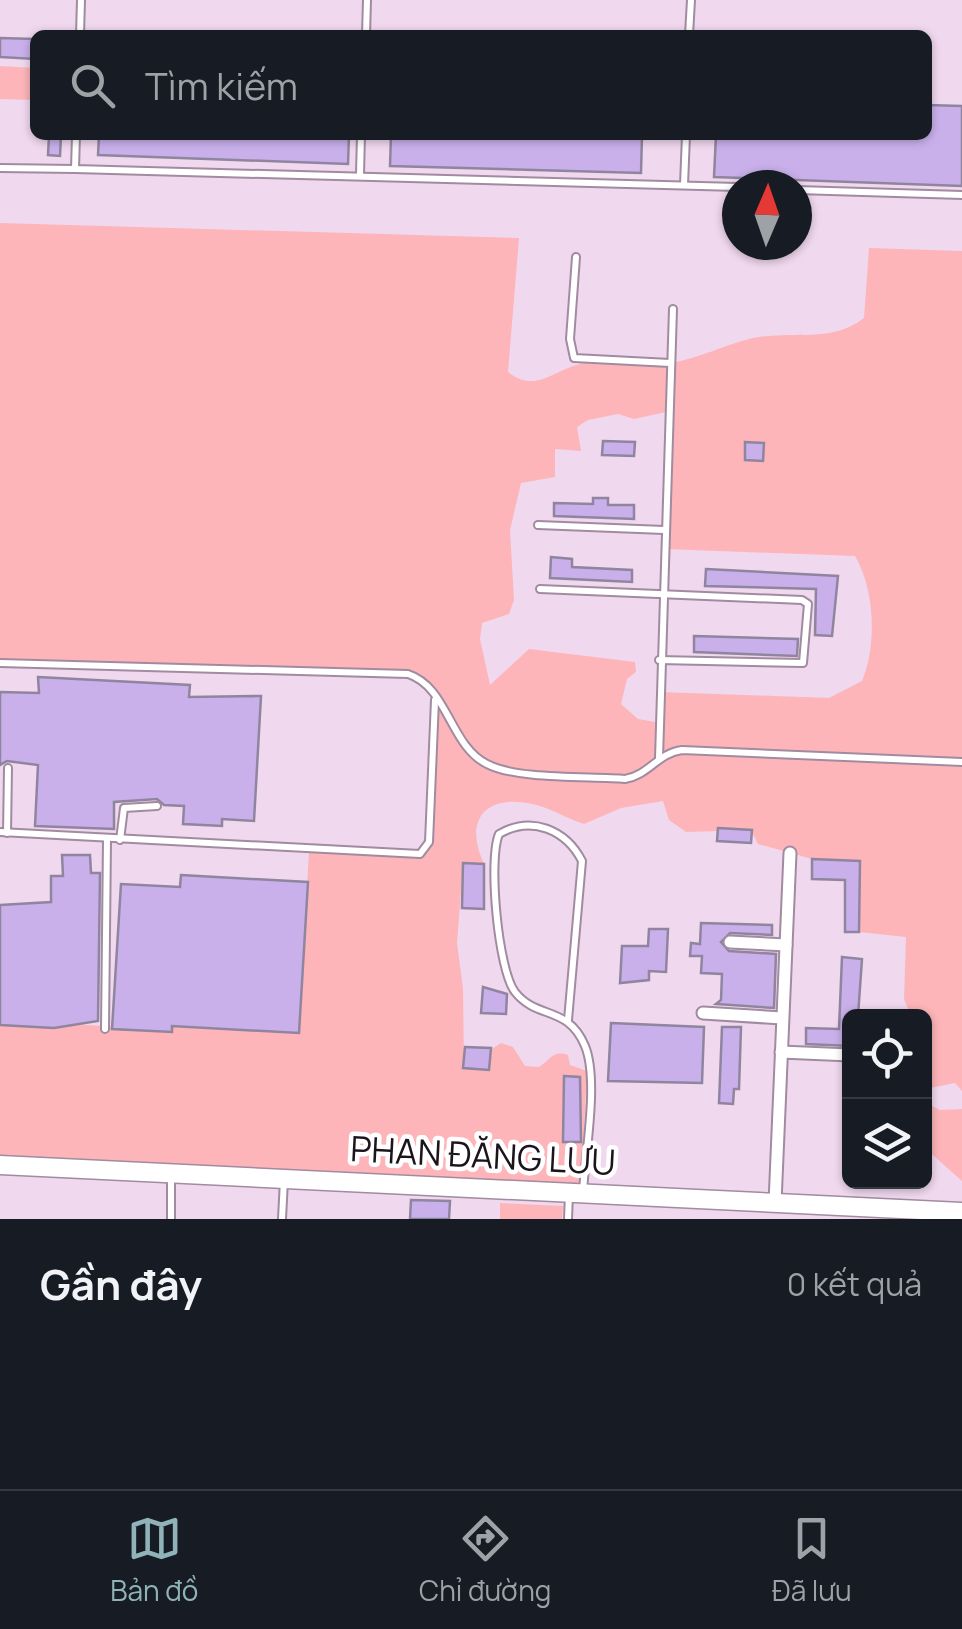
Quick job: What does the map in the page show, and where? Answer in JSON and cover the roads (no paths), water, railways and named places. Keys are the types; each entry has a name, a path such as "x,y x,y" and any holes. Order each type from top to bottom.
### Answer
{"street":[{"path":"775,1203 790,852"},
{"path":"730,942 786,945"},
{"path":"703,1013 782,1018"},
{"path":"781,1052 842,1055"},
{"name":"PHAN ĐĂNG LƯU","path":"0,1166 962,1212"}],"lane":[{"path":"80,30 82,0"},
{"path":"366,30 367,0"},
{"path":"689,30 691,0"},
{"path":"75,169 76,140"},
{"path":"360,174 361,140"},
{"path":"684,185 686,140"},
{"path":"0,168 360,174 722,187"},
{"path":"812,190 962,195"},
{"path":"576,257 570,339 574,358 670,363"},
{"path":"659,759 659,660 673,309"},
{"path":"538,525 664,530"},
{"path":"540,589 807,602 804,663 659,660"},
{"path":"0,662 392,672 421,678 471,753 500,769 625,779 645,774 659,759 682,750 962,762"},
{"path":"8,768 3,833 420,854 428,842 435,697"},
{"path":"120,840 124,808 157,806"},
{"path":"568,1020 582,861 568,840 550,828 506,830 499,834 494,854 506,974 523,999 568,1020 590,1058 576,1193 568,1219"},
{"path":"105,1029 107,840"},
{"path":"171,1219 172,1174"},
{"path":"282,1219 284,1179"}]}
